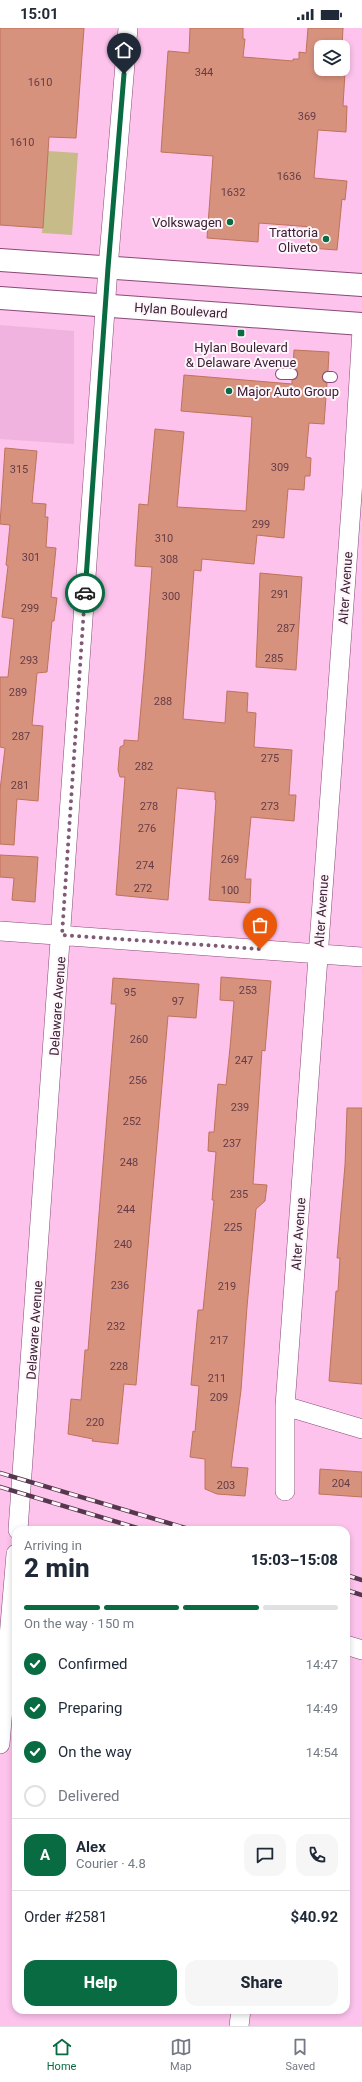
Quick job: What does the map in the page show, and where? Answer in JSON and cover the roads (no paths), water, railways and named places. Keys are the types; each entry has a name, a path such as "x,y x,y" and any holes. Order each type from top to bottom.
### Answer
{"main road":[{"path":"0,260 362,285"},
{"name":"Hylan Boulevard","path":"0,298 362,324"}],"street":[{"name":"Delaware Avenue","path":"18,1526 62,935 108,268 128,28"},
{"name":"Alter Avenue","path":"285,1491 285,1406 362,330"},
{"path":"0,931 362,957"},
{"path":"285,1406 362,1429"},
{"path":"0,1548 12,1552"},
{"path":"0,1744 12,1601"},
{"path":"350,1646 362,1650"},
{"path":"239,2026 240,2014"}],"lane":[{"path":"281,374 292,374"}],"railway":[{"path":"0,1473 179,1526"},
{"path":"0,1487 131,1526"},
{"path":"350,1576 362,1580"},
{"path":"350,1591 362,1595"}],"place":[{"name":"Volkswagen","path":"230,222"},
{"name":"Trattoria Oliveto","path":"326,239"},
{"name":"Hylan Boulevard & Delaware Avenue","path":"241,333"},
{"name":"Major Auto Group","path":"229,391"}]}
